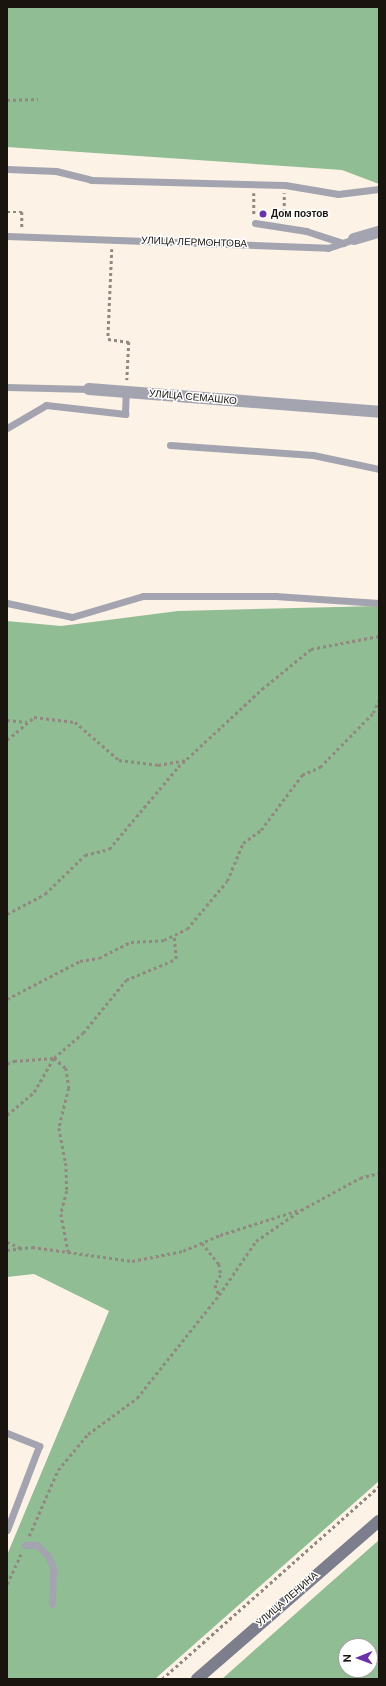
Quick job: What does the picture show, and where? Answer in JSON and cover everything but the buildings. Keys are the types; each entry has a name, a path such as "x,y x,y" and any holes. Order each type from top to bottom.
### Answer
{"main road":[{"name":"УЛИЦА ЛЕНИНА","path":"197,1679 379,1521"}],"street":[{"name":"УЛИЦА ЛЕРМОНТОВА","path":"349,241 379,232"},
{"name":"УЛИЦА СЕМАШКО","path":"89,389 379,412"}],"lane":[{"path":"7,169 56,171 91,180 285,185 338,194 379,189"},
{"path":"255,223 306,230 349,241"},
{"name":"УЛИЦА ЛЕРМОНТОВА","path":"7,236 328,248 349,241"},
{"name":"УЛИЦА СЕМАШКО","path":"7,387 89,389"},
{"path":"7,428 46,405 126,414 126,391"},
{"path":"170,445 314,455 379,469"},
{"path":"7,603 72,617 143,596 275,596 379,604"},
{"path":"7,1433 39,1446 7,1530"},
{"path":"25,1545 36,1545 48,1556 53,1568 52,1604"}],"path":[{"path":"7,100 38,99"},
{"path":"254,184 255,223"},
{"path":"284,222 285,185"},
{"path":"7,212 22,212 22,226"},
{"path":"112,239 108,339 129,342 126,391"},
{"path":"7,914 46,894 85,855 109,849 131,820 186,760 262,689 311,650 379,636"},
{"path":"7,999 80,961 99,958 132,942 164,940 187,929 227,881 243,843 261,830 302,775 320,767 373,714 379,700"},
{"path":"7,740 34,717 75,722 119,760 158,764 186,760"},
{"path":"7,720 28,722"},
{"path":"7,1115 34,1092 54,1058 83,1033 126,980 176,959 174,935"},
{"path":"7,1064 14,1061 54,1058 66,1068 69,1088 59,1128 66,1163 67,1191 61,1214 68,1251"},
{"path":"7,1584 58,1470 88,1434 137,1398 219,1294 256,1241 301,1210 360,1178 379,1173"},
{"path":"7,1250 21,1248 68,1251 132,1261 183,1251 202,1243 301,1210"},
{"path":"7,1242 21,1248"},
{"path":"202,1243 219,1264 221,1275 215,1285 219,1294"},
{"path":"162,1679 379,1486"}],"green space":[{"path":"7,7 379,7 379,184 342,170 7,147"},
{"path":"379,606 379,1481 155,1679 7,1679 7,1555 109,1311 34,1274 7,1277 7,621 61,626 178,611"},
{"path":"379,1540 379,1679 222,1679"}],"place":[{"name":"Дом поэтов","path":"263,214"}]}
